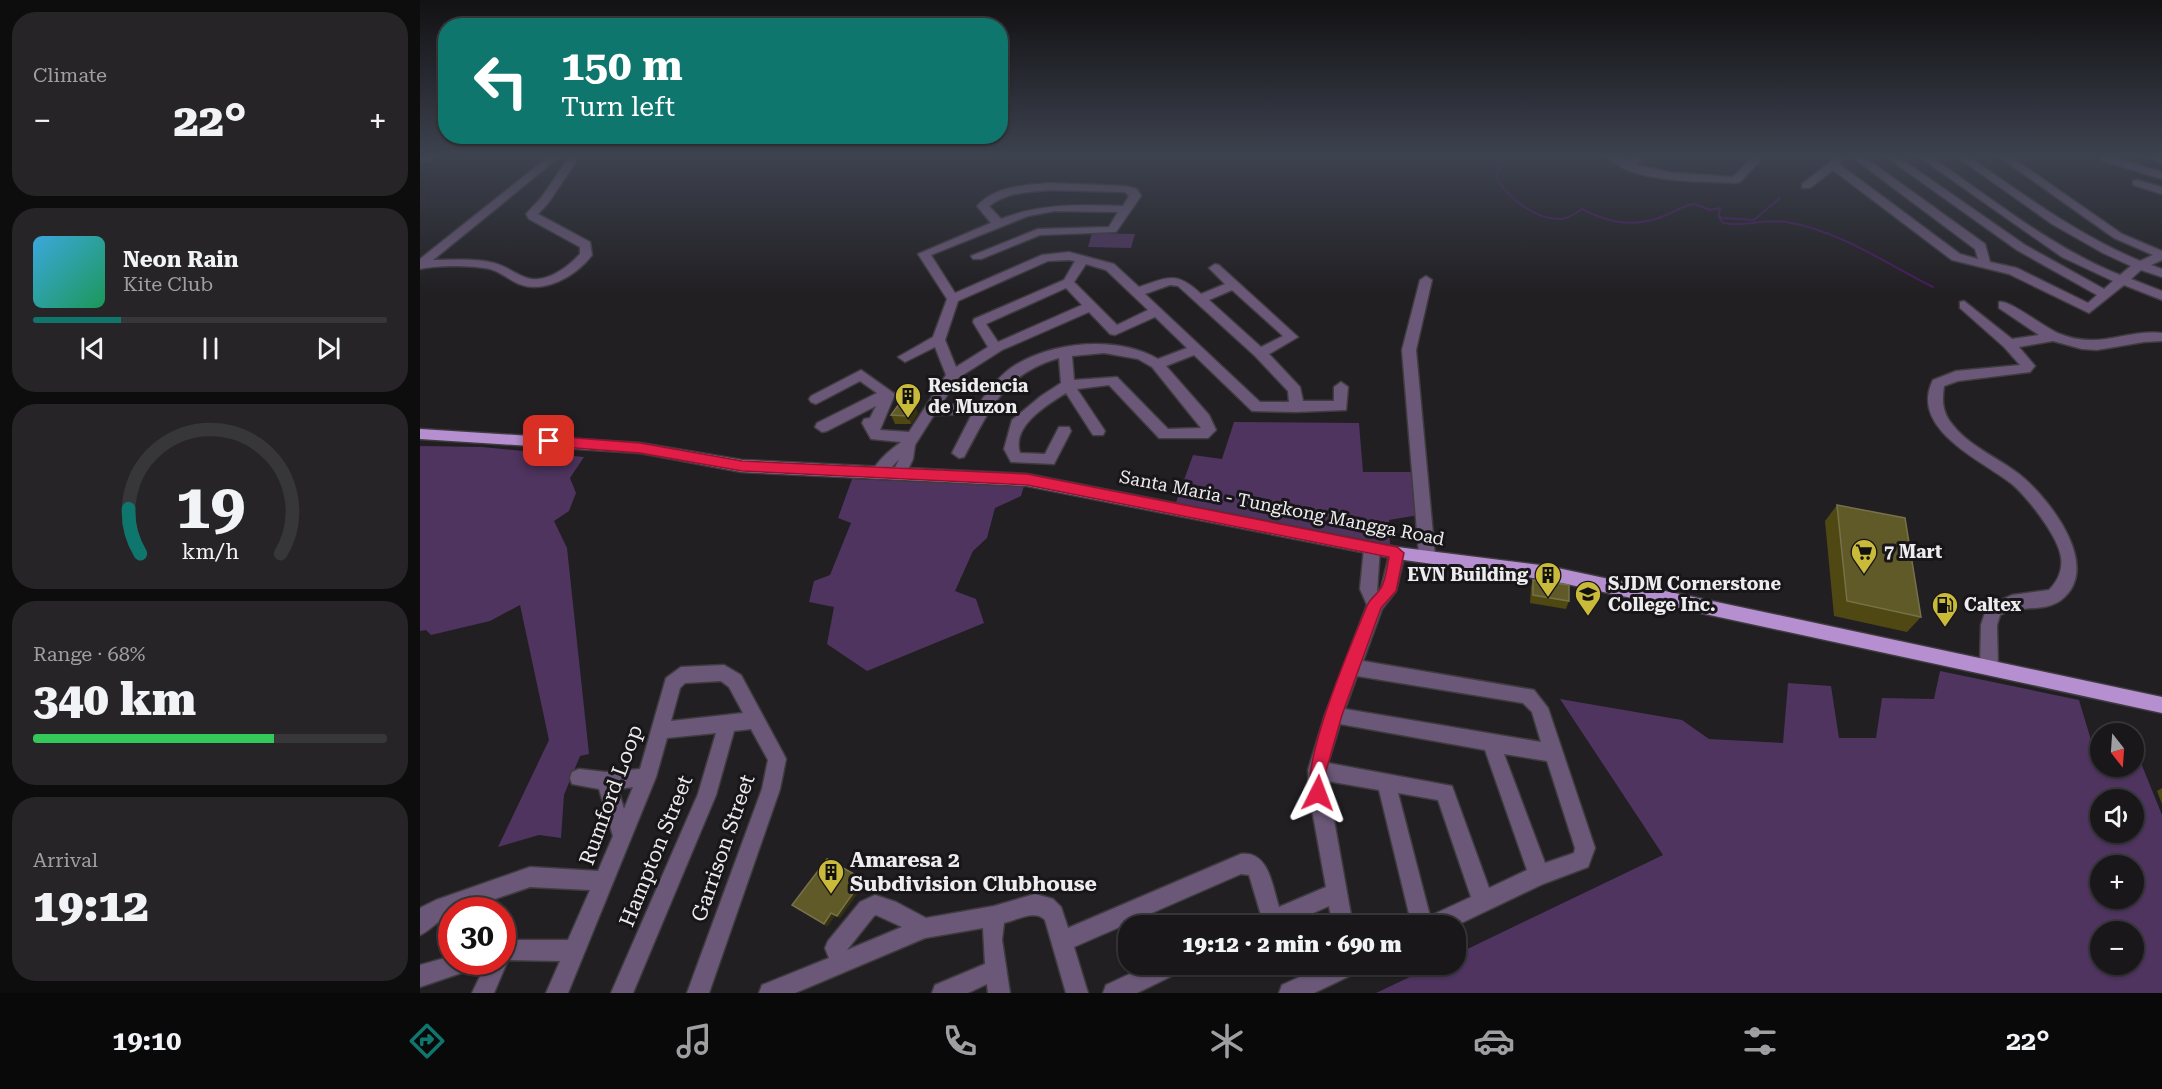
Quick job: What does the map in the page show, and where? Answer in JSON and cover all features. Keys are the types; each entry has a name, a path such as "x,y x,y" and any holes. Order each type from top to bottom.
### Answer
{"main road":[{"name":"Santa Maria - Tungkong Mangga Road","path":"420,434 640,448 742,466 1027,480 1397,553 1548,573 2162,705"}],"street":[{"path":"421,265 501,200"},
{"path":"421,265 486,265 508,270 524,282 534,283 566,272 586,255 586,245 533,218 532,214 545,200"},
{"path":"989,200 982,206 998,223"},
{"path":"977,256 1038,232 1072,229 1112,230 1132,200"},
{"path":"1882,200 1956,257 2013,271 2089,309 2138,266 2162,255"},
{"path":"1917,200 1981,247 1985,264"},
{"path":"1953,200 2063,275 2106,295"},
{"path":"1987,200 2066,254 2162,296"},
{"path":"2026,200 2085,240 2138,266 2162,273"},
{"path":"2067,200 2118,236 2162,255"},
{"path":"953,300 924,254 1025,213 1055,208 1125,209"},
{"path":"1968,238 2052,218"},
{"path":"995,348 979,322 1068,283 1076,258 1072,229"},
{"path":"953,375 939,340 953,300 1046,258 1076,258 1110,267 1257,407 1341,406 1341,387"},
{"path":"1215,268 1292,337 1260,353"},
{"path":"1426,280 1409,350 1427,556"},
{"path":"1138,292 1170,281 1182,284 1260,353 1295,390 1296,407"},
{"path":"1068,283 1115,331"},
{"path":"1200,299 1233,285"},
{"path":"1964,305 2009,344 2028,366 2025,369 1956,376 1938,383 1934,394 1939,413 1955,438 1981,458 2016,479 2031,493 2068,554 2070,567 2060,590 2051,598 2006,604 1993,611 1989,625 1989,667"},
{"path":"2003,305 2054,337 2073,345 2099,347 2161,336"},
{"path":"878,473 891,457 910,440 953,375 995,348 1090,306"},
{"path":"1108,347 1115,331 1155,312"},
{"path":"2009,344 2054,337"},
{"path":"905,357 939,340"},
{"path":"959,453 980,409 1011,375 1047,358 1108,347 1150,358 1204,419 1209,430 1207,432 1164,434 1112,380 1068,385 1046,399 1017,424 1011,449 1012,454 1016,458 1049,460 1064,430"},
{"path":"1157,364 1196,349"},
{"path":"1065,353 1068,385 1098,431"},
{"path":"816,399 861,375 888,394"},
{"path":"822,427 888,394"},
{"path":"873,428 888,394"},
{"path":"930,410 980,409"},
{"path":"860,410 876,435 910,440"},
{"path":"899,474 906,459 910,440"},
{"path":"1372,548 1368,590 1375,605"},
{"path":"1340,915 1318,793 1317,771 1334,715 1375,605 1388,591 1397,553"},
{"path":"1351,667 1521,694 1532,699 1539,708 1585,848 1581,860 1539,875 1454,915"},
{"name":"Rumford Loop","path":"557,993 647,777 672,684 681,675 689,673 724,673 731,676 757,720"},
{"path":"1334,715 1553,753"},
{"path":"661,730 727,725 757,720"},
{"name":"Garrison Street","path":"698,993 771,789 777,759 757,720"},
{"name":"Hampton Street","path":"622,993 706,795 727,725"},
{"path":"1491,743 1539,875"},
{"path":"1317,771 1445,792 1483,901"},
{"path":"579,778 606,781 647,777"},
{"path":"606,781 623,837"},
{"path":"1386,781 1419,915"},
{"path":"1123,915 1241,864 1251,863 1257,869 1265,915"},
{"path":"420,925 425,917 436,910 530,877 604,881"},
{"path":"1283,915 1335,893"},
{"path":"770,993 925,928 994,916 1035,904 1046,906 1054,914 1077,993"},
{"path":"841,963 835,948 867,909 875,905 889,909 925,928"},
{"path":"994,916 992,940 994,970 999,993"},
{"path":"1063,941 1118,917"},
{"path":"516,953 575,951"},
{"path":"943,993 994,970"},
{"path":"420,976 438,971"},
{"path":"483,993 492,975"},
{"path":"1114,993 1152,975"},
{"path":"1290,993 1330,975"}],"shaded area":[{"path":"1092,233 1135,234 1131,248 1088,247"},
{"path":"1234,422 1359,423 1363,472 1414,472 1419,515 1389,520 1390,545 1175,505 1193,455 1222,459"},
{"path":"420,446 482,447 584,457 570,478 576,493 569,511 554,521 567,548 589,754 580,756 564,795 561,838 539,835 498,847 549,740 520,605 490,621 431,635 426,630 420,631"},
{"path":"852,479 1024,486 1021,496 995,508 987,538 973,551 955,591 976,599 984,623 867,671 827,644 834,607 809,602 814,581 830,575 851,523 838,518"},
{"path":"1940,671 2079,700 2090,737 2090,777 2144,777 2144,770 2162,815 2162,993 1376,993 1414,975 1466,975 1466,950 1663,855 1560,699 1682,720 1709,739 1783,743 1788,683 1831,686 1839,738 1876,738 1882,698 1934,699"}],"building":[{"path":"899,404 915,405 908,416 891,415"},
{"name":"7 Mart","path":"1837,505 1905,518 1921,617 1847,601"},
{"path":"1533,580 1569,585 1569,601 1533,595"},
{"name":"Amaresa 2 Subdivision Clubhouse","path":"827,859 863,879 837,916 831,913 824,924 792,905"}],"waterway":[{"path":"1515,200 1532,212 1551,218 1567,218 1582,209 1612,221 1632,223 1653,220 1694,204 1710,210 1720,208 1719,216 1722,218 1754,220 1777,200"},
{"path":"1719,217 1723,223 1779,221 1824,232 1862,249 1933,287"}],"place":[{"name":"Residencia de Muzon","path":"908,419"},
{"name":"7 Mart","path":"1864,575"},
{"name":"EVN Building","path":"1548,598"},
{"name":"SJDM Cornerstone College Inc.","path":"1588,617"},
{"name":"Caltex","path":"1945,628"},
{"name":"Amaresa 2 Subdivision Clubhouse","path":"831,895"}],"route":[{"path":"549,441 640,448 742,466 1027,480 1397,553 1388,591 1375,605 1334,715 1317,771 1318,793"}]}
